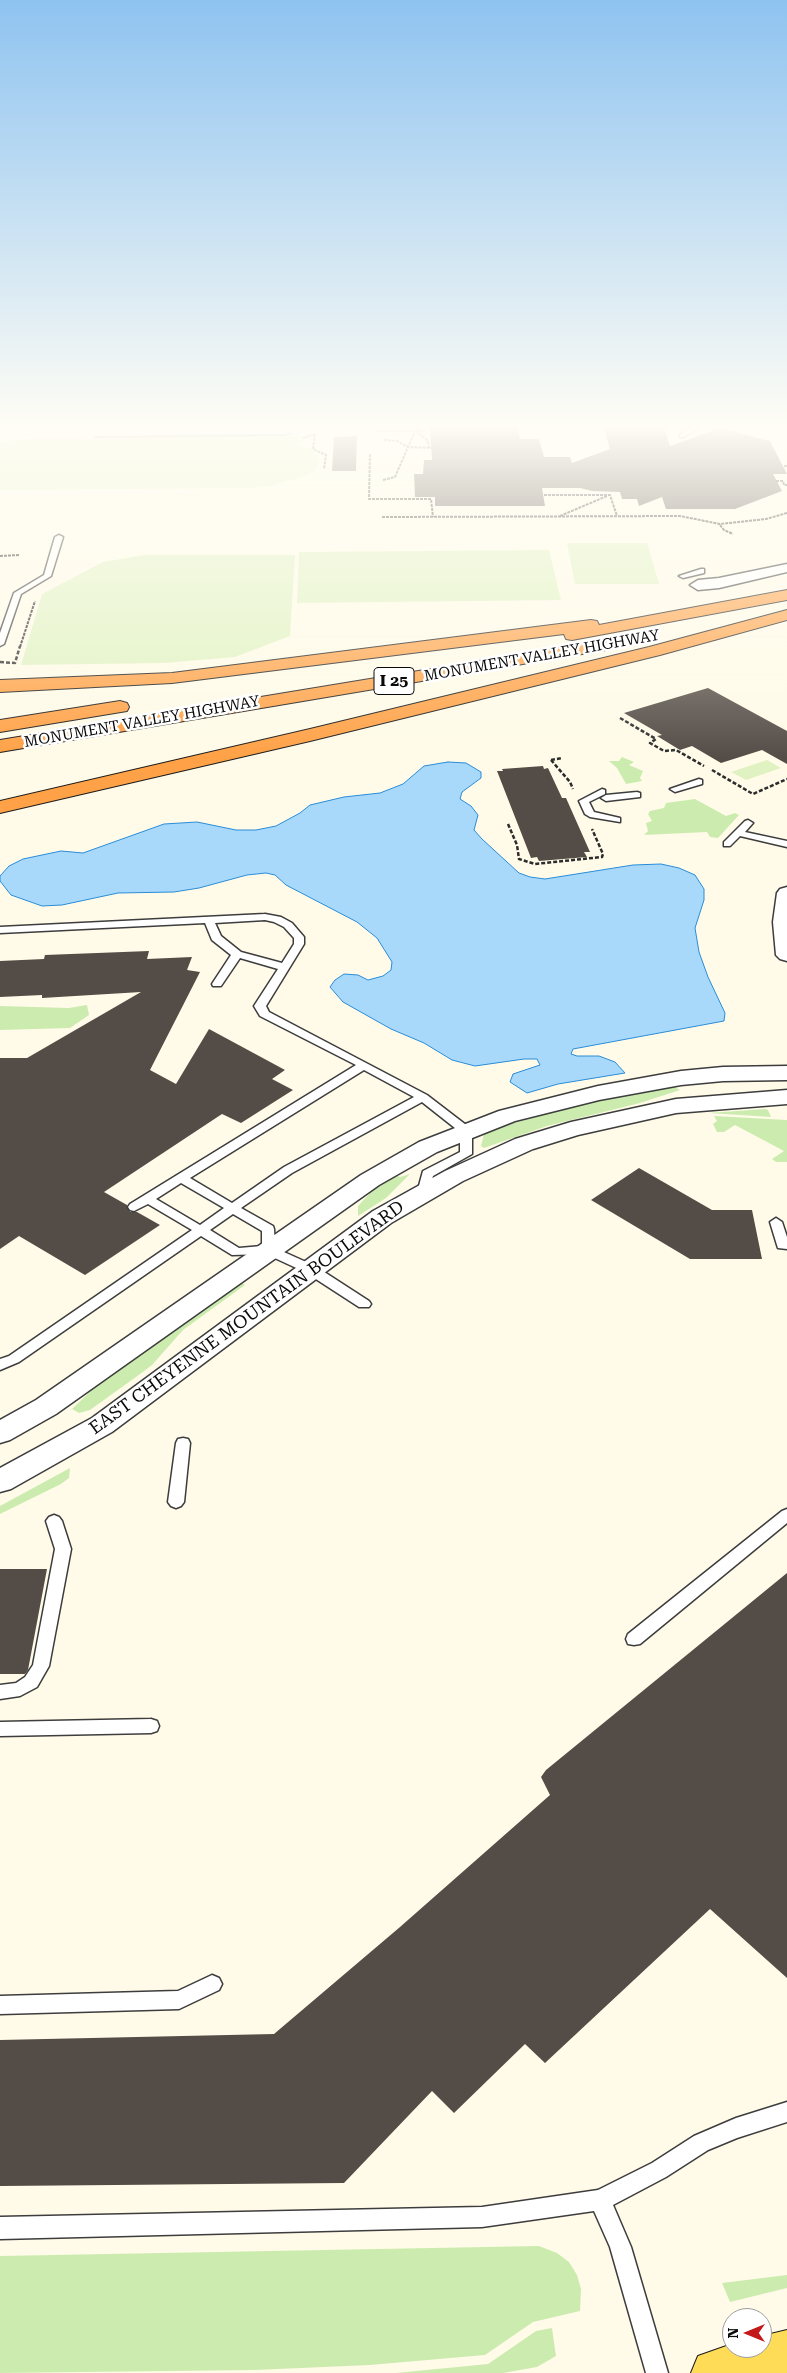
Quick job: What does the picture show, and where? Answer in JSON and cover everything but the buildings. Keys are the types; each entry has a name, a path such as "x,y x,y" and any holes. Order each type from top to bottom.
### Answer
{"highway":[{"path":"0,686 172,678 584,626 787,589"},
{"name":"MONUMENT VALLEY HIGHWAY","path":"238,689 585,633 787,595"},
{"name":"MONUMENT VALLEY HIGHWAY","path":"0,746 473,668 669,634 787,610"},
{"path":"0,807 654,651 787,615"},
{"name":"MONUMENT VALLEY HIGHWAY","path":"0,726 169,700"}],"main road":[{"path":"715,2373 787,2354"}],"street":[{"path":"699,578 720,583 787,568"},
{"path":"786,901 783,922 787,955"},
{"path":"0,1433 46,1407 268,1250 398,1163 428,1147 506,1116 551,1103 644,1083 723,1074 787,1073"},
{"name":"EAST CHEYENNE MOUNTAIN BOULEVARD","path":"0,1481 102,1424 382,1217 423,1193 506,1152 571,1129 676,1106 787,1097"}],"lane":[{"path":"0,644 18,593 47,576 59,538"},
{"path":"683,576 699,578"},
{"path":"674,790 699,782"},
{"path":"617,820 590,814 584,801 604,795 637,795"},
{"path":"727,844 748,823"},
{"path":"738,833 787,844"},
{"path":"0,930 265,917 277,919 288,925 299,937 299,944 260,1006 264,1014 364,1065 423,1098 466,1131 466,1154 427,1174 423,1193"},
{"path":"209,920 216,938 237,954 284,967"},
{"path":"217,984 237,954"},
{"path":"134,1207 364,1065"},
{"path":"0,1365 14,1359 288,1170 423,1098"},
{"path":"181,1178 268,1229 268,1250"},
{"path":"148,1199 237,1252 268,1250 310,1269 364,1304"},
{"path":"776,1222 782,1245 787,1245"},
{"path":"176,1502 183,1443"},
{"path":"634,1639 787,1515"},
{"path":"0,1692 20,1689 31,1682 41,1666 63,1549 54,1521"},
{"path":"0,1729 151,1726"},
{"path":"0,2005 179,2000 212,1984"},
{"path":"0,2228 482,2216 600,2200 659,2170 701,2144 736,2128 787,2112"},
{"path":"600,2200 620,2247 657,2373"}],"path":[{"path":"0,556 19,555"},
{"path":"0,662 8,663"},
{"path":"620,718 656,739 650,743 664,751 676,750 753,794 787,779"},
{"path":"562,758 551,760 570,782 575,792"},
{"path":"508,824 519,859 535,864 602,856 603,854 591,827"}],"green space":[{"path":"567,543 647,543 659,584 575,584"},
{"path":"549,550 561,600 297,603 299,552"},
{"path":"145,555 295,555 290,636 235,657 164,663 21,665 42,594 103,562"},
{"path":"622,757 634,762 629,765 643,771 640,778 642,781 626,784 617,768 609,761 619,761"},
{"path":"767,760 781,768 746,780 731,772"},
{"path":"695,799 726,816 735,813 739,815 718,838 710,837 707,832 644,835 648,831 646,823 652,821 648,814 650,811 664,808 666,803"},
{"path":"87,1005 89,1015 70,1028 0,1030 0,1006 69,1008"},
{"path":"673,1086 680,1090 640,1103 547,1126 484,1148 481,1146 484,1134 514,1123 598,1100"},
{"path":"768,1110 771,1117 709,1113"},
{"path":"714,1116 787,1120 787,1162 776,1162 772,1159 784,1151 735,1125 724,1132 717,1132 713,1124 717,1121"},
{"path":"410,1174 386,1198 358,1216 358,1206 374,1189 395,1175 400,1177"},
{"path":"241,1282 245,1285 183,1330 152,1365 90,1410 79,1413 72,1409 97,1385"},
{"path":"70,1468 69,1478 61,1484 0,1514 0,1506"},
{"path":"539,2246 557,2253 569,2262 577,2275 581,2289 580,2311 533,2322 485,2355 370,2365 255,2370 0,2373 0,2256"},
{"path":"787,2275 787,2288 730,2302 722,2283"},
{"path":"552,2328 556,2356 537,2367 503,2373 396,2373 488,2364 536,2331"}],"water":[{"path":"448,762 466,763 481,772 481,778 462,792 460,799 471,806 478,815 474,830 519,873 545,879 633,865 661,864 679,868 695,875 704,889 704,900 695,928 699,952 708,977 725,1013 724,1021 573,1049 571,1054 577,1056 599,1056 615,1062 625,1073 558,1084 527,1093 510,1082 513,1074 540,1065 537,1059 475,1066 452,1060 424,1043 391,1029 343,1002 330,987 335,980 344,974 358,975 368,980 383,976 391,970 392,962 377,938 357,922 286,885 275,875 266,873 247,875 199,888 174,892 118,893 62,905 42,906 11,895 0,881 0,876 9,866 23,859 61,851 83,853 164,824 197,822 236,830 256,830 276,826 300,813 310,805 344,797 380,793 403,784 424,766"}]}
